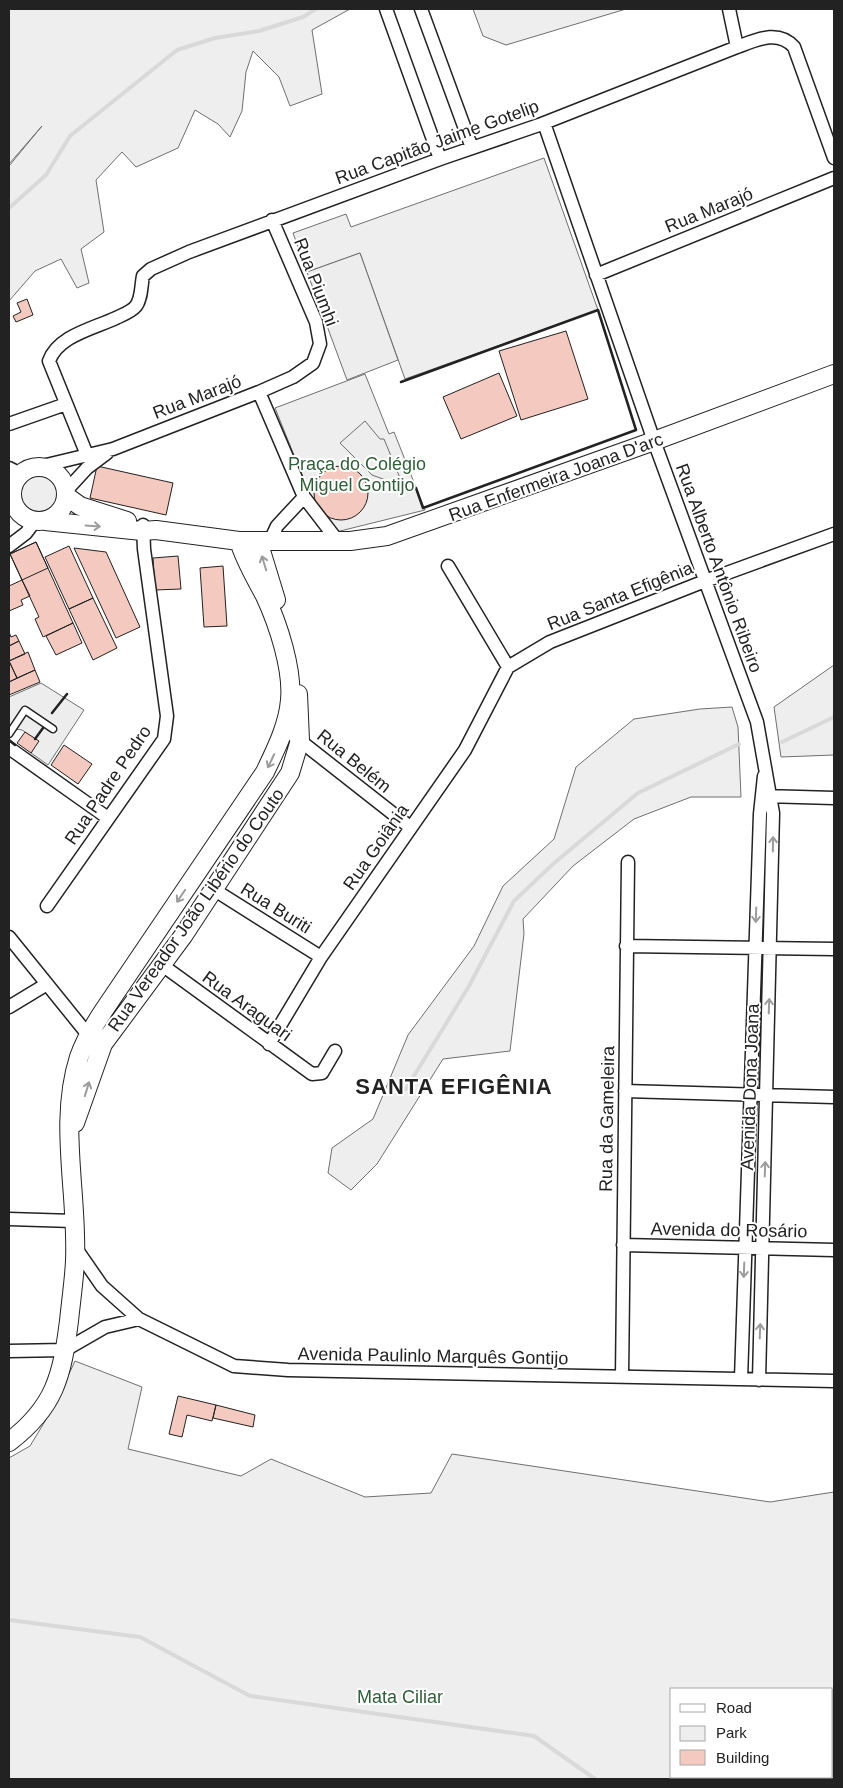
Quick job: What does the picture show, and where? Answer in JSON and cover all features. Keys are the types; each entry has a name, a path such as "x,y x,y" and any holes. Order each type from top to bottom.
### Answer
{"main road":[{"name":"Rua Enfermeira Joana D'arc","path":"40,521 147,529 239,541 367,540 387,536 654,441 834,374"},
{"path":"23,470 54,472 61,478 66,494 59,512 40,521 20,514 10,498 12,489 23,470"},
{"name":"Rua Enfermeira Joana D'arc","path":"66,494 90,510 147,529"},
{"path":"239,541 245,559 275,619 293,681"},
{"path":"264,541 282,619 293,681"},
{"name":"Rua Vereador João Libério do Couto","path":"96,1040 104,1010 265,772 284,730 293,681"},
{"name":"Rua Vereador João Libério do Couto","path":"9,1442 23,1431 44,1408 64,1362 75,1247 70,1135 73,1091 79,1058 162,965 280,791 290,773 300,740 293,681"}],"street":[{"path":"386,9 440,158"},
{"path":"422,9 472,148"},
{"path":"729,9 737,47"},
{"name":"Rua Capitão Jaime Gotelip","path":"87,455 49,362 52,351 58,345 136,306 140,297 143,276 151,269 272,220 440,158 544,123 737,47 760,39 778,36 787,39 794,47 834,158"},
{"name":"Rua Alberto Antônio Ribeiro","path":"544,123 654,441 757,722 765,771 766,796"},
{"name":"Rua Marajó","path":"596,275 834,178"},
{"name":"Rua Piumhi","path":"272,220 316,322 320,344 313,363 293,377"},
{"name":"Rua Marajó","path":"23,470 112,449 293,377"},
{"path":"259,392 304,497 337,540"},
{"path":"9,424 66,404"},
{"name":"Rua Marajó","path":"66,494 87,468 112,449"},
{"path":"264,541 304,497"},
{"path":"9,546 40,521"},
{"name":"Rua Padre Pedro","path":"47,906 164,740 167,727 147,529"},
{"name":"Rua Santa Efigênia","path":"508,667 550,642 705,581 834,534"},
{"path":"448,566 508,667"},
{"name":"Rua Goiânia","path":"269,1044 321,957 465,750 508,667"},
{"name":"Rua Belém","path":"284,730 300,740 410,827"},
{"path":"9,748 108,818"},
{"path":"766,796 834,798"},
{"name":"Avenida Dona Joana","path":"740,1380 755,948 766,796"},
{"name":"Avenida Dona Joana","path":"759,1380 773,813 766,796"},
{"name":"Rua da Gameleira","path":"622,1377 628,862"},
{"name":"Rua Buriti","path":"213,889 321,957"},
{"path":"9,937 96,1040"},
{"path":"626,946 834,949"},
{"name":"Rua Araguari","path":"162,965 312,1074 322,1074 335,1051"},
{"path":"9,1007 47,984"},
{"path":"625,1090 834,1097"},
{"path":"9,1219 73,1221"},
{"name":"Avenida do Rosário","path":"623,1245 834,1250"},
{"name":"Avenida Paulinlo Marquês Gontijo","path":"75,1247 102,1286 139,1319 234,1366 250,1368 834,1381"},
{"path":"9,1351 66,1350 105,1327 139,1319"}],"lane":[{"path":"9,734 25,710 53,729"}],"green space":[{"path":"9,9 350,9 312,30 322,94 290,106 279,77 253,51 246,72 242,111 230,137 218,124 195,110 178,148 136,167 122,152 96,180 104,232 81,249 89,283 77,288 61,259 35,271 9,301 9,166 42,126 9,164"},
{"path":"473,9 626,9 506,45 483,36"},
{"path":"544,158 598,310 405,379 360,253 307,272 293,233 346,214 351,227"},
{"name":"Praça do Colégio Miguel Gontijo","path":"365,374 389,434 394,432 425,510 336,532 316,510 275,408"},
{"path":"34,472 44,472 58,482 62,495 58,508 52,514 44,518 34,518 20,508 16,500 16,490 26,476"},
{"path":"834,665 834,755 781,757 774,707"},
{"path":"732,707 738,727 741,797 691,797 634,819 573,866 523,919 524,934 510,1051 443,1059 377,1164 351,1190 328,1173 332,1148 373,1119 408,1035 474,946 503,886 554,839 576,767 634,719 700,709"},
{"name":"Mata Ciliar","path":"75,1361 142,1387 128,1449 241,1476 271,1459 365,1497 431,1493 452,1454 770,1502 834,1492 834,1779 9,1779 9,1458 30,1446 53,1408"}],"shaded area":[{"path":"360,253 398,360 347,380 307,272"},
{"path":"365,421 380,439 384,439 400,478 394,483 372,475 340,443"},
{"path":"41,683 84,710 48,765 31,753 38,741 22,730 9,728 9,697"}],"building":[{"path":"27,299 33,315 16,322 13,316 21,312 17,303"},
{"path":"566,331 588,399 521,420 499,351"},
{"path":"499,373 517,416 461,439 443,397"},
{"path":"97,466 173,483 166,515 90,498"},
{"path":"336,466 346,466 356,470 364,478 368,493 364,508 356,516 346,520 336,520 326,516 318,508 314,498 314,488 318,478 326,470"},
{"path":"36,542 73,623 43,637 35,619 39,617 10,554"},
{"path":"36,542 48,568 22,580 10,554"},
{"path":"69,546 93,598 69,609 45,557"},
{"path":"74,548 106,552 140,627 116,638"},
{"path":"178,556 181,589 155,590 153,558"},
{"path":"223,566 227,626 204,627 200,568"},
{"path":"22,580 30,596 21,600 23,605 9,611 9,586"},
{"path":"93,598 117,648 93,660 69,609"},
{"path":"73,623 82,643 56,655 46,636"},
{"path":"9,632 11,637 16,635 19,641 9,646"},
{"path":"19,641 25,654 9,661 9,646"},
{"path":"28,652 35,670 17,678 9,661"},
{"path":"9,661 17,678 9,682"},
{"path":"35,670 40,682 9,695 9,682"},
{"path":"25,732 39,741 31,753 17,743"},
{"path":"64,745 92,764 78,784 51,765"},
{"path":"178,1396 216,1405 212,1421 187,1415 182,1437 169,1434"},
{"path":"216,1405 255,1415 253,1427 213,1418"}],"waterway":[{"path":"9,208 46,175 70,136 177,50 215,38 259,31 303,17 316,9"},
{"path":"782,742 834,717"},
{"path":"406,1089 469,986 514,901 553,864 638,793 739,744"},
{"path":"9,1620 140,1637 250,1696 534,1736 595,1779"}],"wall":[{"path":"401,382 598,310 636,430 423,508 416,488"},
{"path":"52,713 67,694"},
{"path":"35,739 43,728"},
{"path":"9,740 15,745"}],"district":[{"name":"SANTA EFIGÊNIA","path":"454,1086"}]}
